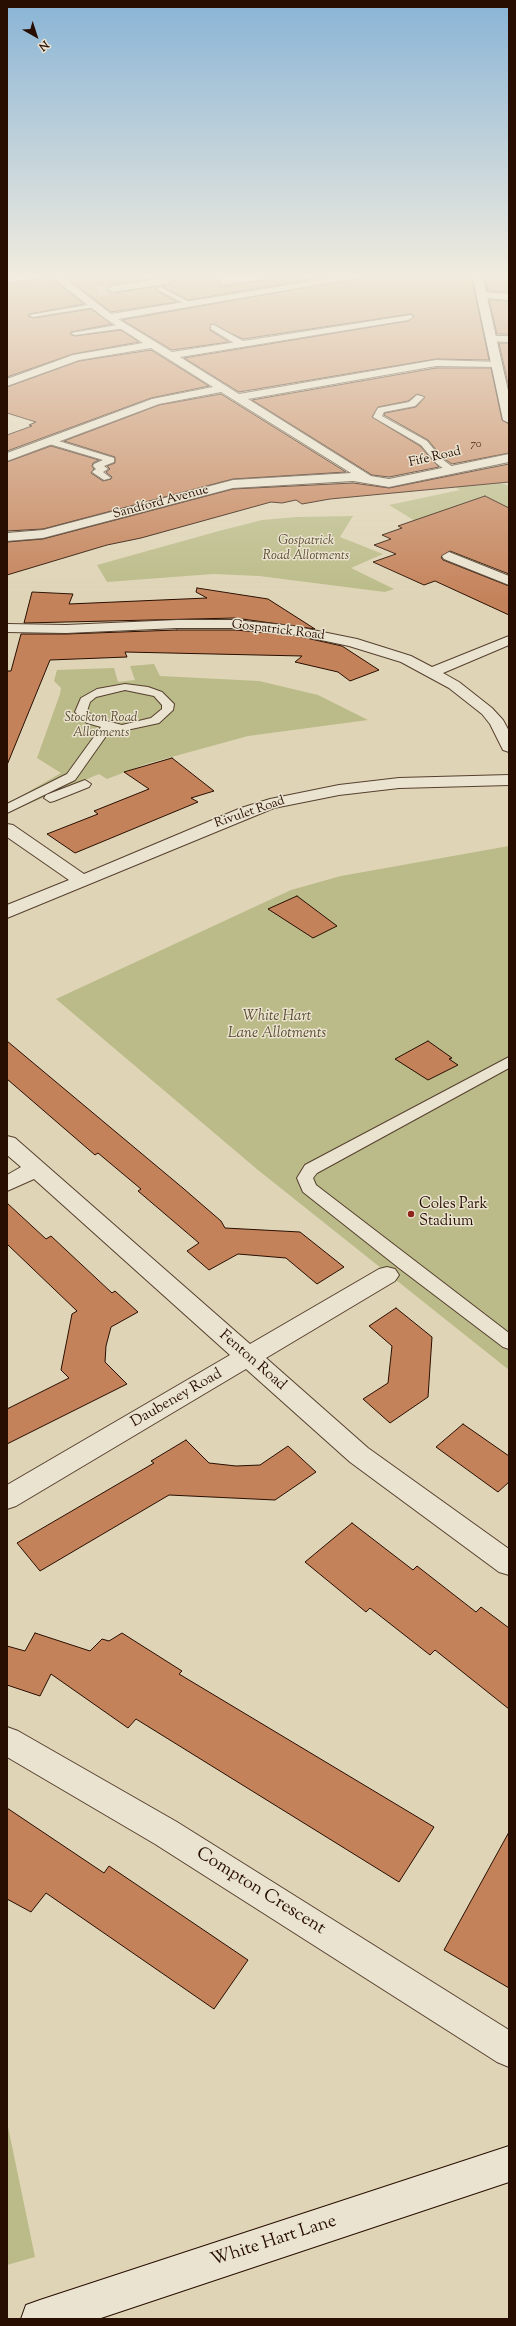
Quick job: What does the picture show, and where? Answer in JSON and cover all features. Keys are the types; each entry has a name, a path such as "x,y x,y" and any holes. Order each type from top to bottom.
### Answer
{"street":[{"path":"212,383 341,466 368,478"},
{"path":"236,398 324,383"},
{"path":"500,383 509,420"},
{"path":"7,457 156,400 221,388"},
{"name":"Fife Road","path":"368,478 389,483 509,458"},
{"name":"Sandford Avenue","path":"317,478 334,475 341,466"},
{"name":"Sandford Avenue","path":"7,537 43,534 233,484 317,478 368,478"},
{"path":"449,556 509,582"},
{"name":"Gospatrick Road","path":"7,628 66,629 204,624 293,630 352,642 406,659 454,685 487,712 497,723 509,747"},
{"path":"432,672 509,640"},
{"name":"Rivulet Road","path":"7,912 247,812 276,802 339,790 399,783 509,780"},
{"path":"7,829 81,880"},
{"name":"Fenton Road","path":"7,1143 248,1358 373,1466 509,1564"},
{"path":"7,1184 36,1169"},
{"name":"Daubeney Road","path":"7,1498 248,1358 396,1269"},
{"name":"Compton Crescent","path":"7,1741 166,1833 509,2050"},
{"name":"White Hart Lane","path":"40,2319 509,2164"}],"lane":[{"path":"420,397 412,404 381,410 377,417 424,444 439,461 451,470"},
{"path":"49,441 111,460 97,466 104,469 96,472 108,478"},
{"path":"125,687 143,689 158,694 168,704 167,710 163,716 156,721 134,727 107,726 91,721 81,712 85,700 101,691 125,687"},
{"path":"7,809 71,777 107,726"},
{"path":"7,814 85,784"},
{"path":"509,1062 311,1169 305,1178 309,1188 396,1269 509,1342"}],"green space":[{"path":"442,479 501,483 509,486 509,533 420,524 389,505 460,490"},
{"name":"Gospatrick Road Allotments","path":"353,516 340,537 383,554 351,568 394,589 385,592 259,576 213,574 107,582 97,565 262,520 296,517"},
{"name":"Stockton Road Allotments","path":"154,664 160,676 259,681 318,695 368,720 248,736 146,764 107,779 99,774 12,811 7,807 7,804 61,773 37,758 60,694 61,688 54,681 57,670 114,668 118,682 135,680 130,666"},
{"name":"White Hart Lane Allotments","path":"509,846 509,1370 258,1170 56,999 291,890 341,876"},
{"path":"7,2122 35,2257 7,2265"}],"building":[{"path":"19,383 203,383 209,386 151,398 7,451 7,435 32,426 29,425 36,422 7,413 7,387"},
{"path":"224,383 295,383 239,392"},
{"path":"352,383 494,383 502,420 509,424 509,453 452,464 443,458 428,440 384,415 385,413 416,407 425,397 417,394 408,401 378,407 372,417 420,446 439,467 389,477 372,475 252,400"},
{"path":"221,394 346,472 233,479 43,529 7,531 7,462 51,446 99,460 93,463 92,466 94,469 91,473 103,481 111,479 112,477 106,472 110,469 107,466 115,463 115,457 64,441 159,405"},
{"path":"509,464 509,482 330,499 302,504 296,500 282,503 271,502 141,538 107,545 7,575 7,542 43,539 233,489 353,483 389,488"},
{"path":"485,496 509,508 509,574 450,551 441,557 443,560 509,586 509,615 435,581 424,585 373,562 396,554 374,545 391,539 382,535 402,528 398,526"},
{"path":"197,588 268,599 315,629 235,618 24,623 32,592 73,594 69,604 207,598 196,592"},
{"path":"235,630 293,635 342,646 379,670 350,681 338,672 295,662 302,656 125,652 127,657 50,660 7,765 7,671 11,671 21,634"},
{"path":"172,758 214,791 191,798 198,802 75,853 47,834 98,814 94,811 149,789 124,772"},
{"path":"297,896 337,926 313,938 268,909"},
{"path":"7,1041 184,1189 221,1221 225,1228 300,1232 344,1267 317,1284 286,1258 238,1254 209,1270 187,1251 199,1243 138,1191 141,1189 98,1153 95,1155 7,1079"},
{"path":"428,1041 452,1058 449,1059 458,1065 428,1080 395,1059"},
{"path":"7,1203 46,1239 51,1236 112,1293 115,1291 138,1312 111,1327 106,1346 105,1362 127,1384 7,1444 7,1409 69,1378 61,1370 72,1314 77,1311 7,1244"},
{"path":"396,1308 432,1337 428,1397 390,1423 363,1399 388,1383 392,1346 369,1326"},
{"path":"463,1424 509,1456 509,1482 498,1492 436,1447"},
{"path":"186,1440 209,1463 236,1466 260,1465 288,1446 316,1472 275,1500 169,1495 40,1571 17,1543 154,1463 151,1461"},
{"path":"352,1523 413,1570 417,1566 476,1612 481,1607 509,1628 509,1709 435,1650 430,1655 370,1608 366,1612 305,1562"},
{"path":"35,1633 90,1651 102,1639 109,1641 122,1633 182,1671 179,1674 434,1827 399,1882 136,1719 128,1728 51,1674 40,1696 7,1685 7,1646 25,1651"},
{"path":"7,1808 104,1873 109,1866 248,1960 214,2009 46,1893 31,1912 7,1899"},
{"path":"509,1832 509,1988 444,1950"}],"place":[{"name":"Coles Park Stadium","path":"411,1214"}]}
